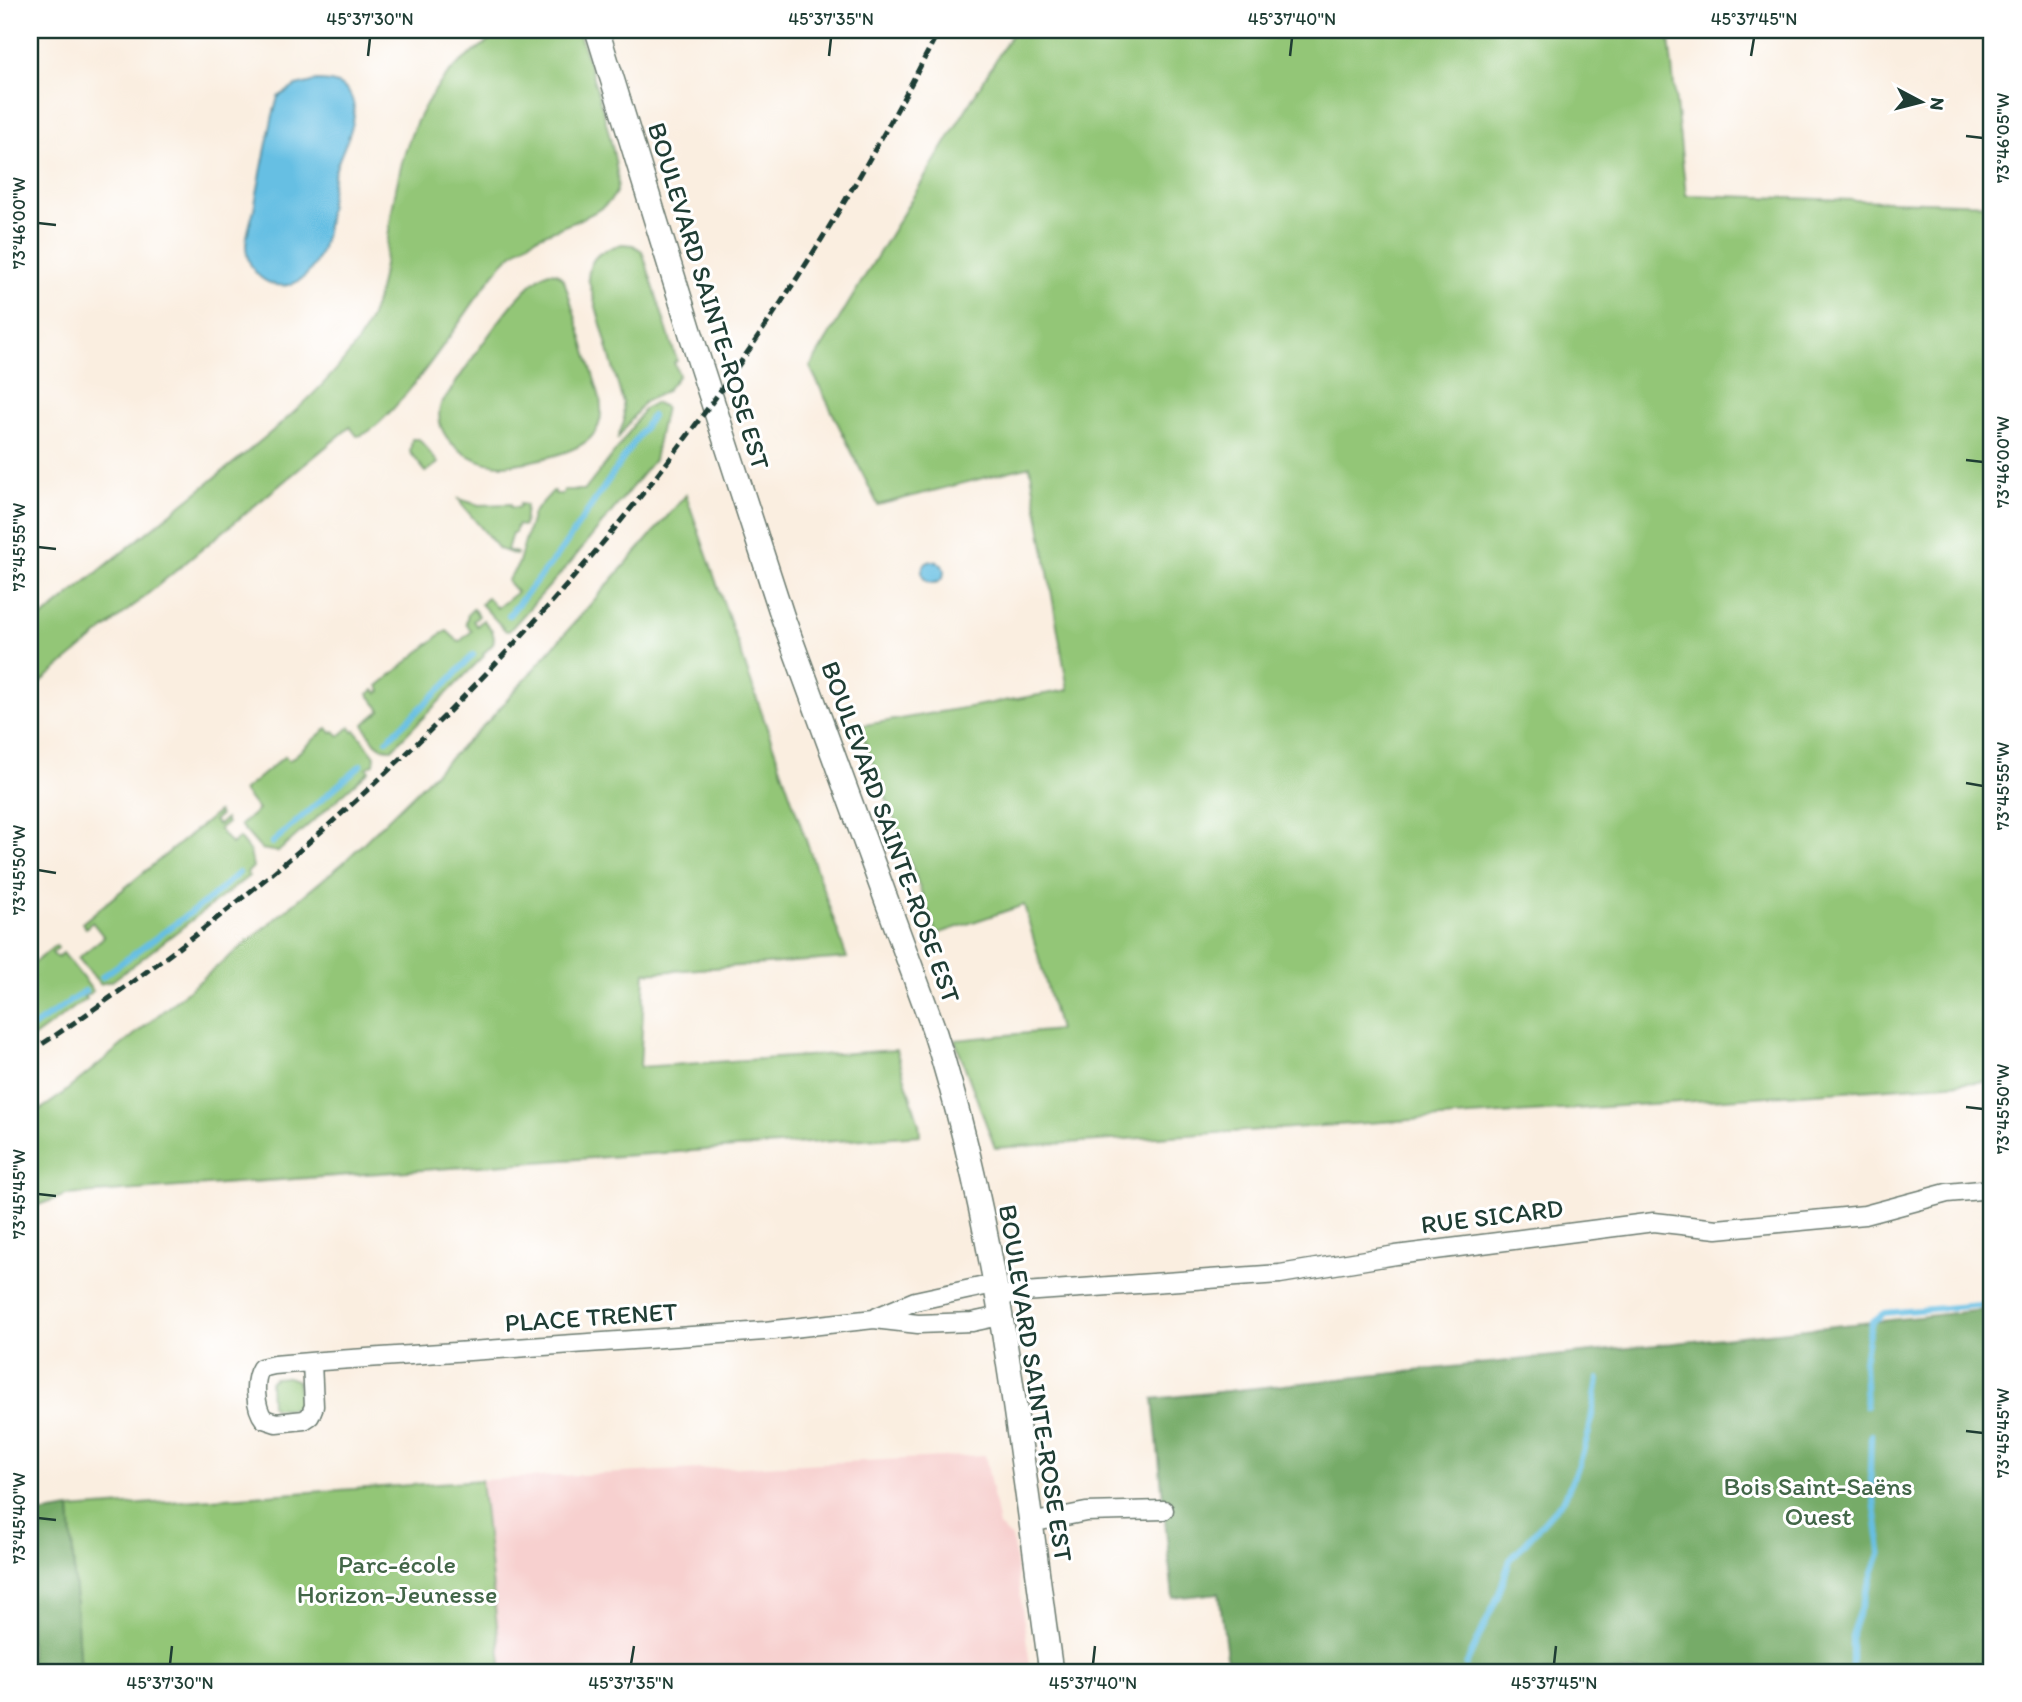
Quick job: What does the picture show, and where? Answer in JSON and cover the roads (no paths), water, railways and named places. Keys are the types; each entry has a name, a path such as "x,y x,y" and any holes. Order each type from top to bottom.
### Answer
{"street":[{"name":"BOULEVARD SAINTE-ROSE EST","path":"597,30 699,360 781,611 936,1035 972,1170 997,1299 1051,1672"},
{"name":"RUE SICARD","path":"997,1299 1024,1293 1280,1274 1396,1255 1654,1222 1717,1229 1865,1215 1947,1193 1992,1189"},
{"name":"PLACE TRENET","path":"874,1319 915,1301 997,1299"},
{"name":"PLACE TRENET","path":"312,1362 765,1331 874,1319 918,1324 972,1322 997,1299"},
{"path":"1030,1523 1086,1512 1164,1510"}],"water":[{"path":"317,81 333,82 346,89 354,108 352,128 334,175 325,238 316,262 309,272 289,285 269,283 253,269 246,246 273,115 278,97 296,86"},
{"path":"933,561 941,564 944,572 941,580 933,583 925,580 922,572 925,564"}],"waterway":[{"path":"509,615 560,552 652,416"},
{"path":"387,740 473,655"},
{"path":"272,843 361,765"},
{"path":"102,977 208,900 239,873"},
{"path":"30,1029 85,991"},
{"path":"1866,1406 1864,1361 1872,1322 1884,1313 1992,1304"},
{"path":"1466,1665 1498,1596 1510,1560 1564,1499 1579,1465 1589,1432 1598,1379"},
{"path":"1852,1672 1852,1632 1881,1551 1870,1471 1871,1435"}],"railway":[{"path":"30,1052 173,952 307,844 434,726 552,601 662,469 763,329 856,183 939,30"}],"park label":[{"name":"Bois Saint-Saëns Ouest","path":"1818,1501"},
{"name":"Parc-école Horizon-Jeunesse","path":"397,1579"}]}
